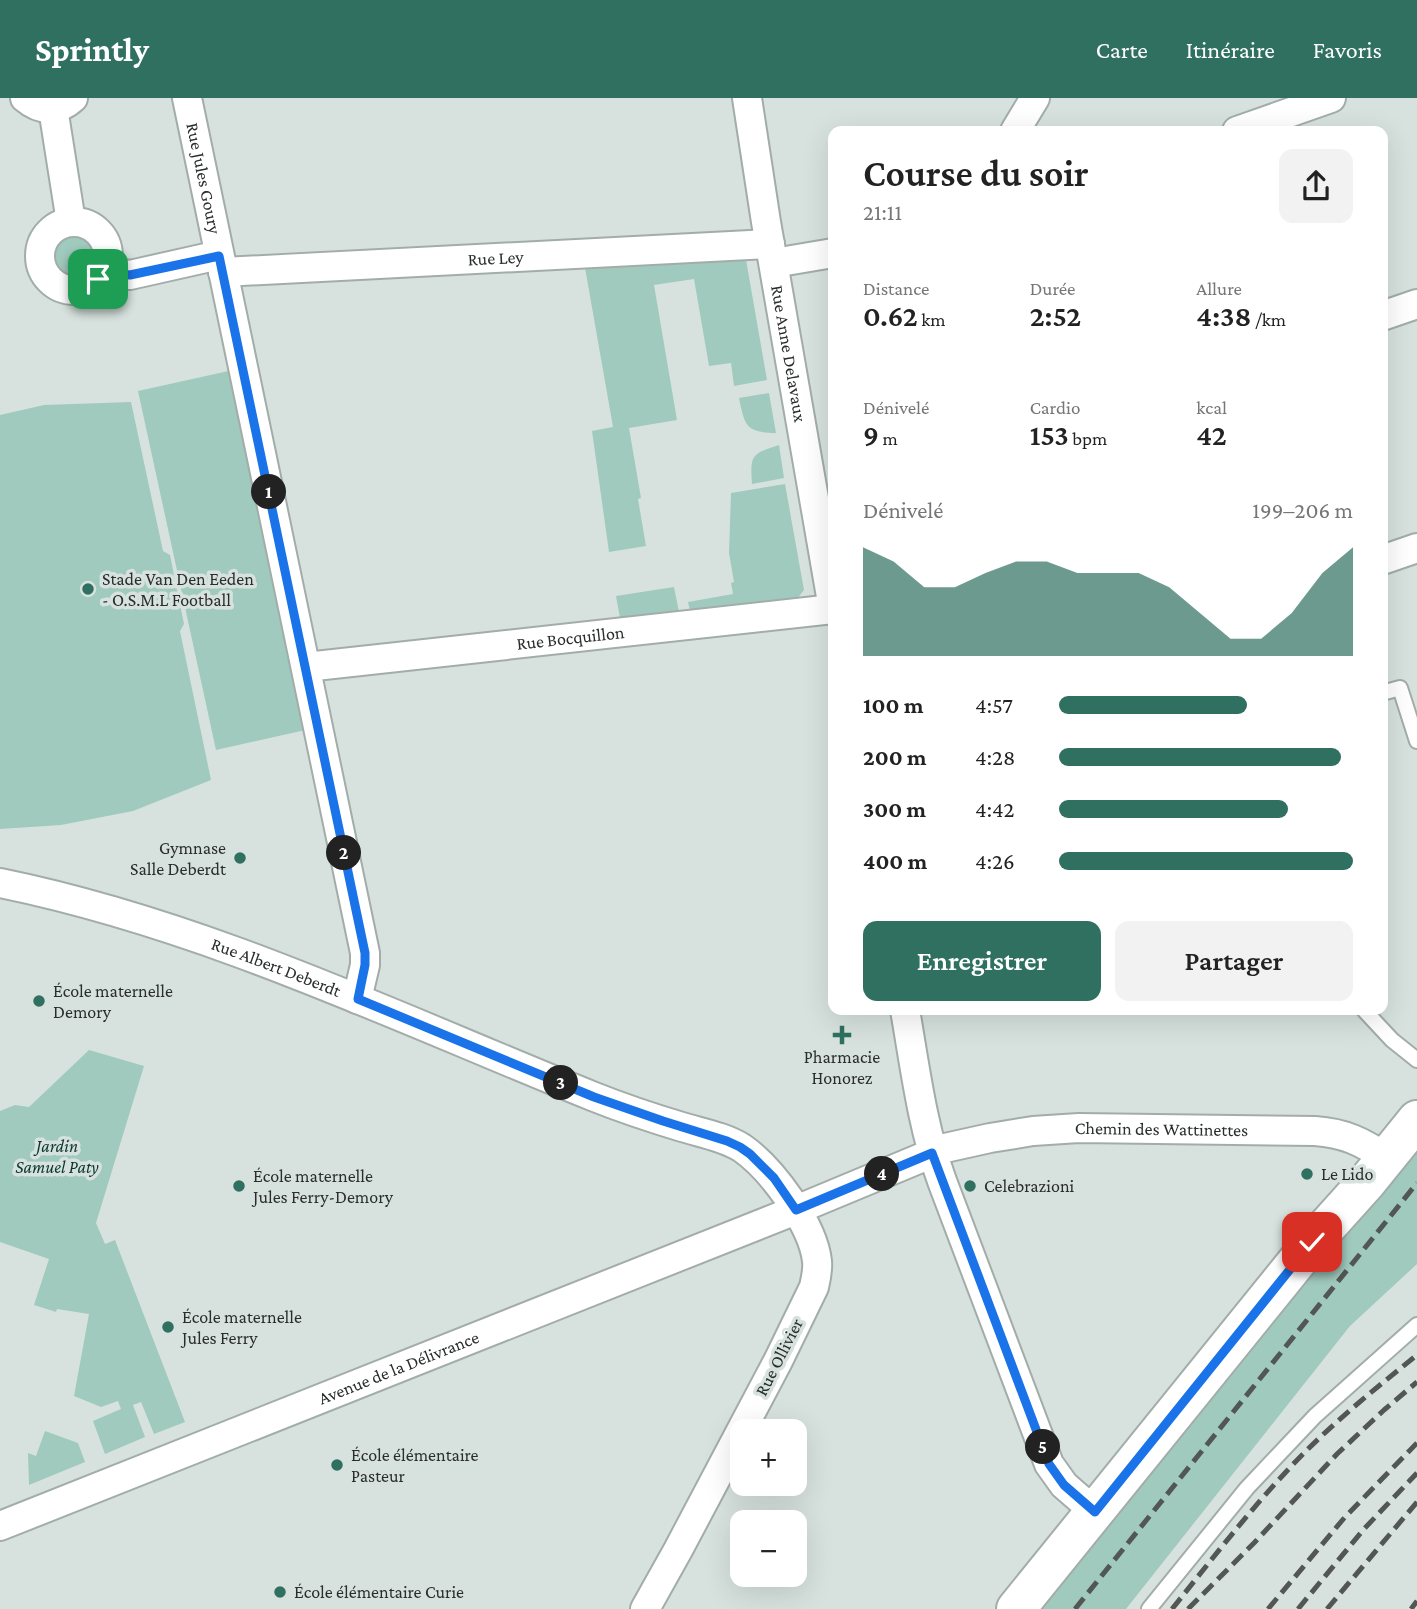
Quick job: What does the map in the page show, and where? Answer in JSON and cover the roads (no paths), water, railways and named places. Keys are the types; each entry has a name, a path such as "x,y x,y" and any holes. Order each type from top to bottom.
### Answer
{"street":[{"path":"25,98 36,106 63,103 71,222"},
{"name":"Rue Jules Goury","path":"187,98 365,953 358,999"},
{"name":"Rue Anne Delavaux","path":"747,98 828,579"},
{"path":"1018,126 1035,98"},
{"path":"1251,126 1331,98"},
{"path":"71,222 89,226 103,237 108,255 103,272 91,285 75,289 58,285 46,274 40,258 44,241 54,228 71,222"},
{"name":"Rue Ley","path":"103,272 130,275 221,264 828,253"},
{"path":"1388,314 1417,304"},
{"path":"1388,558 1417,548"},
{"name":"Rue Bocquillon","path":"306,667 828,609"},
{"name":"Rue Albert Deberdt","path":"0,883 74,900 188,934 358,999 594,1097 727,1141 750,1154 774,1178 796,1210"},
{"path":"906,1015 932,1153 1049,1464 1064,1485 1095,1512"},
{"path":"1016,1609 1312,1242 1366,1183 1393,1121 1417,1097"},
{"path":"1379,1153 1417,1120"},
{"name":"Chemin des Wattinettes","path":"796,1210 932,1153 990,1138 1033,1131 1079,1128 1329,1132 1352,1138 1379,1153"},
{"name":"Avenue de la Délivrance","path":"0,1526 796,1210"},
{"name":"Rue Ollivier","path":"645,1609 778,1362 814,1287 817,1262 814,1249 796,1210"}],"lane":[{"path":"1388,692 1401,688 1417,741"},
{"path":"1369,1015 1392,1040 1417,1060"},
{"path":"1149,1609 1247,1488 1315,1416 1417,1325"}],"railway":[{"path":"1075,1609 1417,1183"},
{"path":"1172,1609 1241,1523 1300,1457 1349,1411 1417,1355"},
{"path":"1188,1609 1337,1454 1417,1382"},
{"path":"1268,1609 1345,1517 1417,1443"},
{"path":"1298,1609 1364,1529 1417,1473"},
{"path":"1327,1609 1417,1502"},
{"path":"1411,1609 1417,1601"}],"place":[{"name":"Stade Van Den Eeden - O.S.M.L Football","path":"88,589"},
{"name":"Gymnase Salle Deberdt","path":"240,858"},
{"name":"École maternelle Demory","path":"39,1001"},
{"name":"Pharmacie Honorez","path":"842,1035"},
{"name":"Le Lido","path":"1307,1174"},
{"name":"École maternelle Jules Ferry-Demory","path":"239,1186"},
{"name":"Celebrazioni","path":"970,1186"},
{"name":"École maternelle Jules Ferry","path":"168,1327"},
{"name":"École élémentaire Pasteur","path":"337,1465"},
{"name":"École élémentaire Curie","path":"280,1592"}],"park label":[{"name":"Jardin Samuel Paty","path":"57,1156"}]}
